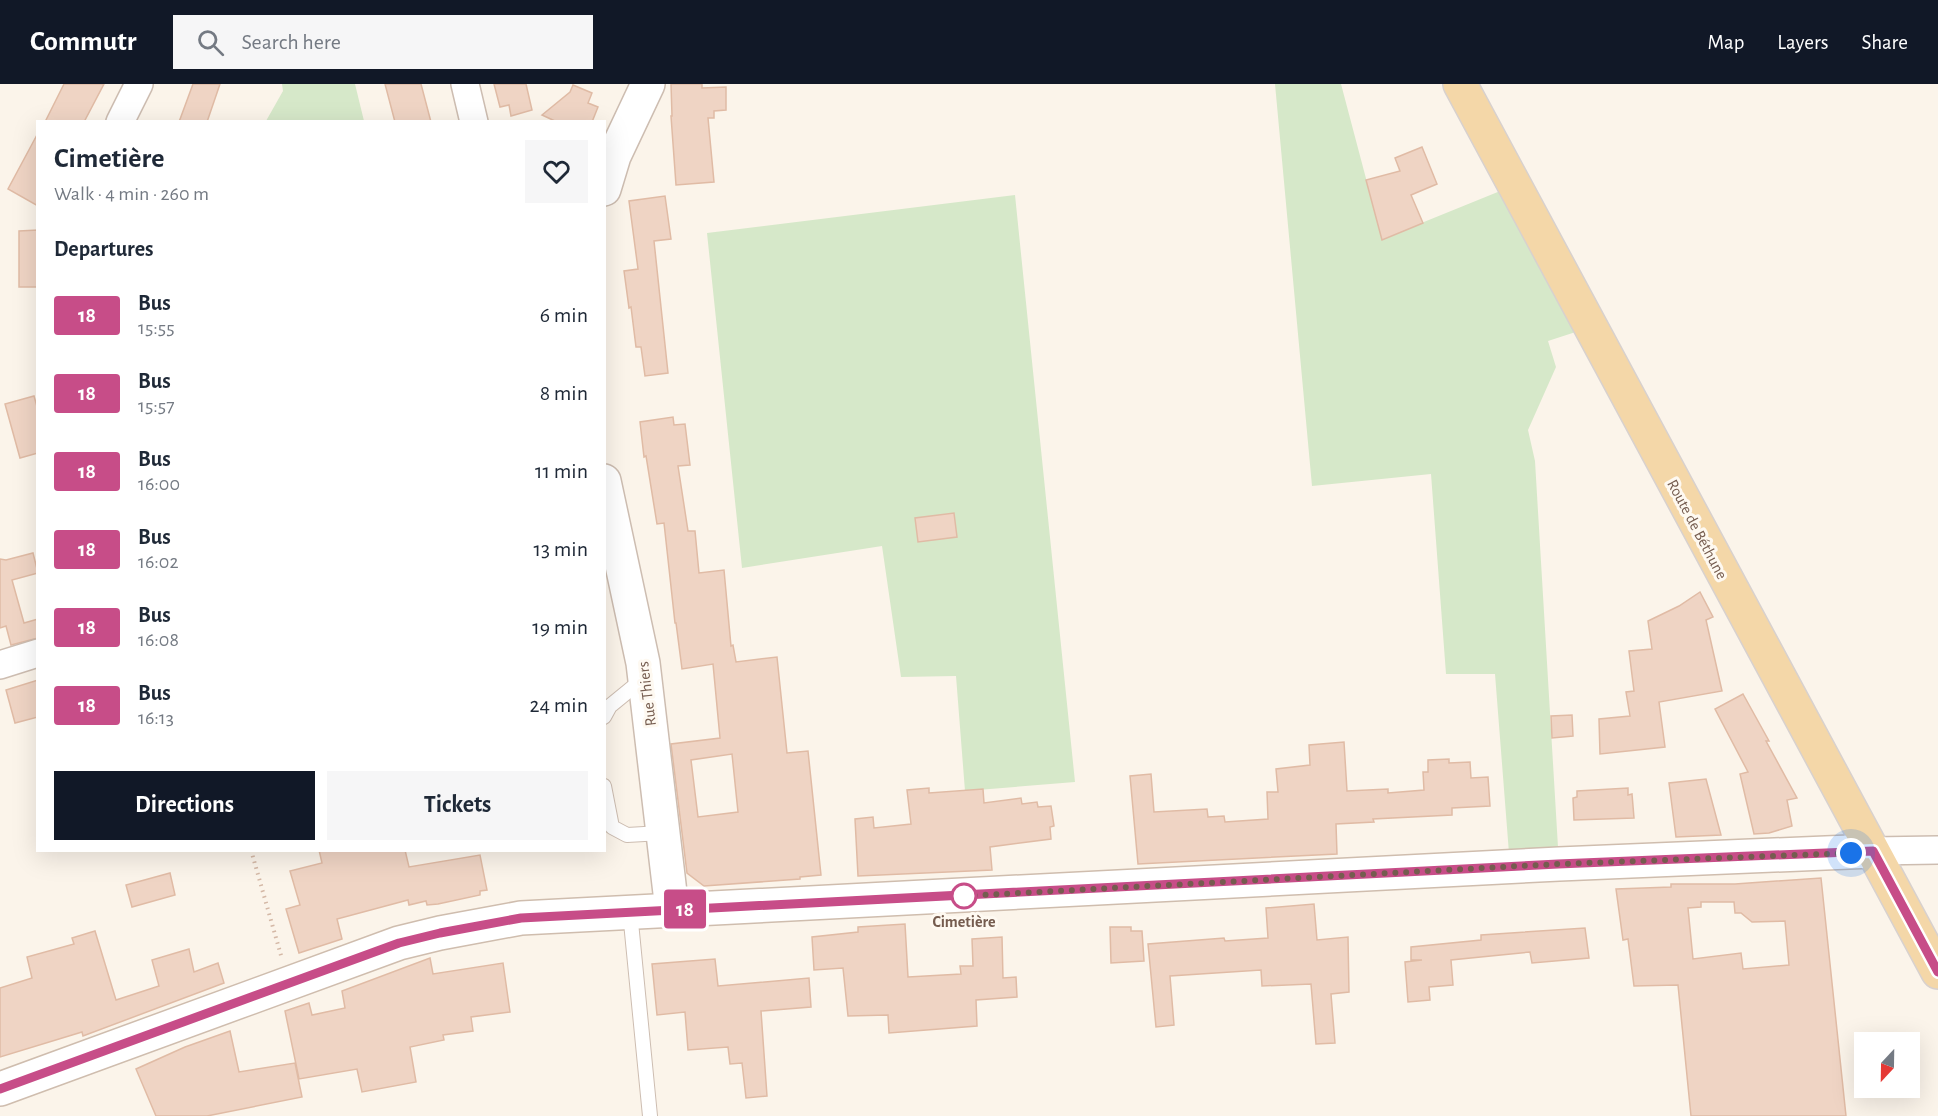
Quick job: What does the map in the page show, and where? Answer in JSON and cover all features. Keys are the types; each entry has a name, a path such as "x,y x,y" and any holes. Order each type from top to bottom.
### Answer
{"main road":[{"path":"606,182 614,156 648,84"},
{"name":"Route de Béthune","path":"1461,84 1727,583 1938,972"},
{"name":"Rue Thiers","path":"606,491 645,678 672,910"},
{"path":"0,1089 284,987 399,943 521,918 1558,864 1873,851"}],"street":[{"path":"121,120 139,84"},
{"path":"465,84 474,120"},
{"path":"0,665 36,653"},
{"path":"1873,851 1938,850"}],"lane":[{"path":"606,713 610,706 645,678"},
{"path":"606,796 612,827 627,835 662,833"},
{"path":"630,912 650,1116"}],"path":[{"path":"252,852 282,956 284,987"}],"green space":[{"path":"282,84 355,84 364,120 267,120 283,91"},
{"path":"1275,84 1341,84 1382,239 1515,185 1591,327 1548,341 1556,367 1528,430 1535,461 1559,864 1510,866 1495,674 1446,674 1431,474 1312,486"},
{"path":"1015,195 1075,782 965,791 956,676 901,677 882,546 742,568 707,233"}],"building":[{"path":"64,84 104,84 85,120 46,120"},
{"path":"193,84 220,84 208,120 180,120"},
{"path":"385,84 421,84 430,120 394,120"},
{"path":"494,84 526,84 532,110 511,116 509,105 500,107"},
{"path":"671,84 702,84 702,88 726,87 726,110 714,111 714,118 708,118 714,182 676,185"},
{"path":"573,85 592,93 588,103 598,107 593,120 553,120 542,115 570,92"},
{"path":"36,137 36,205 8,189"},
{"path":"1422,147 1437,184 1411,195 1423,223 1382,240 1366,180 1400,171 1395,158"},
{"path":"665,196 671,239 654,241 668,373 645,376 641,347 636,347 624,271 638,269 629,201"},
{"path":"36,230 36,287 19,287 19,231"},
{"path":"34,396 36,454 20,458 5,404"},
{"path":"673,417 674,425 685,424 690,465 678,466 688,531 695,531 699,573 724,570 731,646 733,645 736,662 777,657 787,753 808,751 821,875 800,877 800,879 704,886 687,873 671,744 720,738 713,664 682,669 664,523 657,524 646,456 644,457 640,422","holes":["732,754 738,812 698,817 691,760"]},
{"path":"954,513 957,537 918,542 915,518"},
{"path":"33,553 36,565 36,574 12,580 24,623 36,620 36,639 11,645 6,626 0,628 0,559 6,560"},
{"path":"1700,592 1713,617 1706,620 1722,691 1659,702 1665,747 1600,754 1599,719 1630,716 1626,692 1634,691 1629,651 1652,649 1648,621 1679,606"},
{"path":"36,681 36,718 15,723 6,690"},
{"path":"1743,694 1797,798 1787,800 1792,826 1769,833 1754,834 1740,774 1748,772 1715,709"},
{"path":"1572,715 1573,736 1552,738 1551,716"},
{"path":"1344,742 1347,791 1388,789 1388,793 1424,790 1423,772 1428,772 1428,760 1449,759 1449,763 1470,762 1471,778 1488,777 1490,806 1452,808 1452,815 1373,819 1374,822 1336,824 1337,854 1138,864 1130,776 1151,774 1154,812 1207,809 1208,817 1224,816 1225,822 1268,819 1267,792 1278,792 1276,769 1310,765 1309,745"},
{"path":"1706,779 1721,835 1676,837 1669,783"},
{"path":"929,788 929,793 983,789 984,803 1021,798 1022,804 1037,802 1038,807 1051,806 1054,826 1050,827 1051,839 990,847 992,870 858,876 855,819 873,817 874,828 911,824 907,790"},
{"path":"1628,788 1628,795 1632,794 1634,818 1574,820 1573,798 1577,797 1577,791"},
{"path":"319,852 405,852 409,867 480,855 487,890 480,891 480,895 438,904 427,905 426,901 409,905 408,900 337,919 342,939 299,953 286,909 300,905 290,871 322,863"},
{"path":"170,873 175,895 132,907 126,885"},
{"path":"1821,878 1846,1116 1691,1116 1678,985 1634,986 1628,939 1623,940 1616,889 1671,887 1671,884 1735,884","holes":["1701,902 1734,902 1735,913 1741,913 1752,922 1785,921 1789,965 1743,969 1741,953 1693,959 1688,908 1701,907"]},
{"path":"1314,904 1317,940 1348,937 1349,992 1331,994 1335,1043 1316,1044 1311,984 1262,986 1261,970 1170,976 1174,1025 1156,1027 1148,944 1224,938 1225,941 1268,938 1266,908"},
{"path":"905,924 908,977 961,974 960,966 973,966 972,939 1002,937 1003,978 1016,977 1017,997 976,1000 977,1026 889,1033 888,1015 848,1016 843,968 814,970 812,937 858,932 858,927"},
{"path":"1110,927 1131,927 1131,931 1142,931 1144,961 1111,963"},
{"path":"1585,928 1589,958 1532,963 1530,952 1451,960 1453,985 1429,987 1430,1000 1408,1002 1405,962 1422,960 1411,960 1411,947 1481,940 1481,935"},
{"path":"95,931 116,1000 159,986 152,960 189,949 194,972 218,963 224,983 83,1036 82,1032 0,1057 0,988 32,978 27,957 74,944 72,938"},
{"path":"430,958 433,974 503,963 510,1012 471,1017 473,1031 443,1035 444,1040 410,1047 416,1082 362,1092 357,1069 299,1079 285,1011 309,1003 312,1015 345,1008 342,991"},
{"path":"715,959 718,986 809,978 811,1007 761,1011 767,1096 746,1098 742,1063 730,1064 728,1047 688,1050 685,1012 657,1015 652,964"},
{"path":"230,1031 239,1072 295,1063 302,1097 207,1116 156,1116 136,1069 185,1047"}],"bus line":[{"name":"18","path":"0,1089 284,987 399,943 521,918 1558,864 1873,851 1938,972"}],"place":[{"name":"Cimetière","path":"964,896"}],"route":[{"path":"964,896 1558,864 1851,853"}]}
